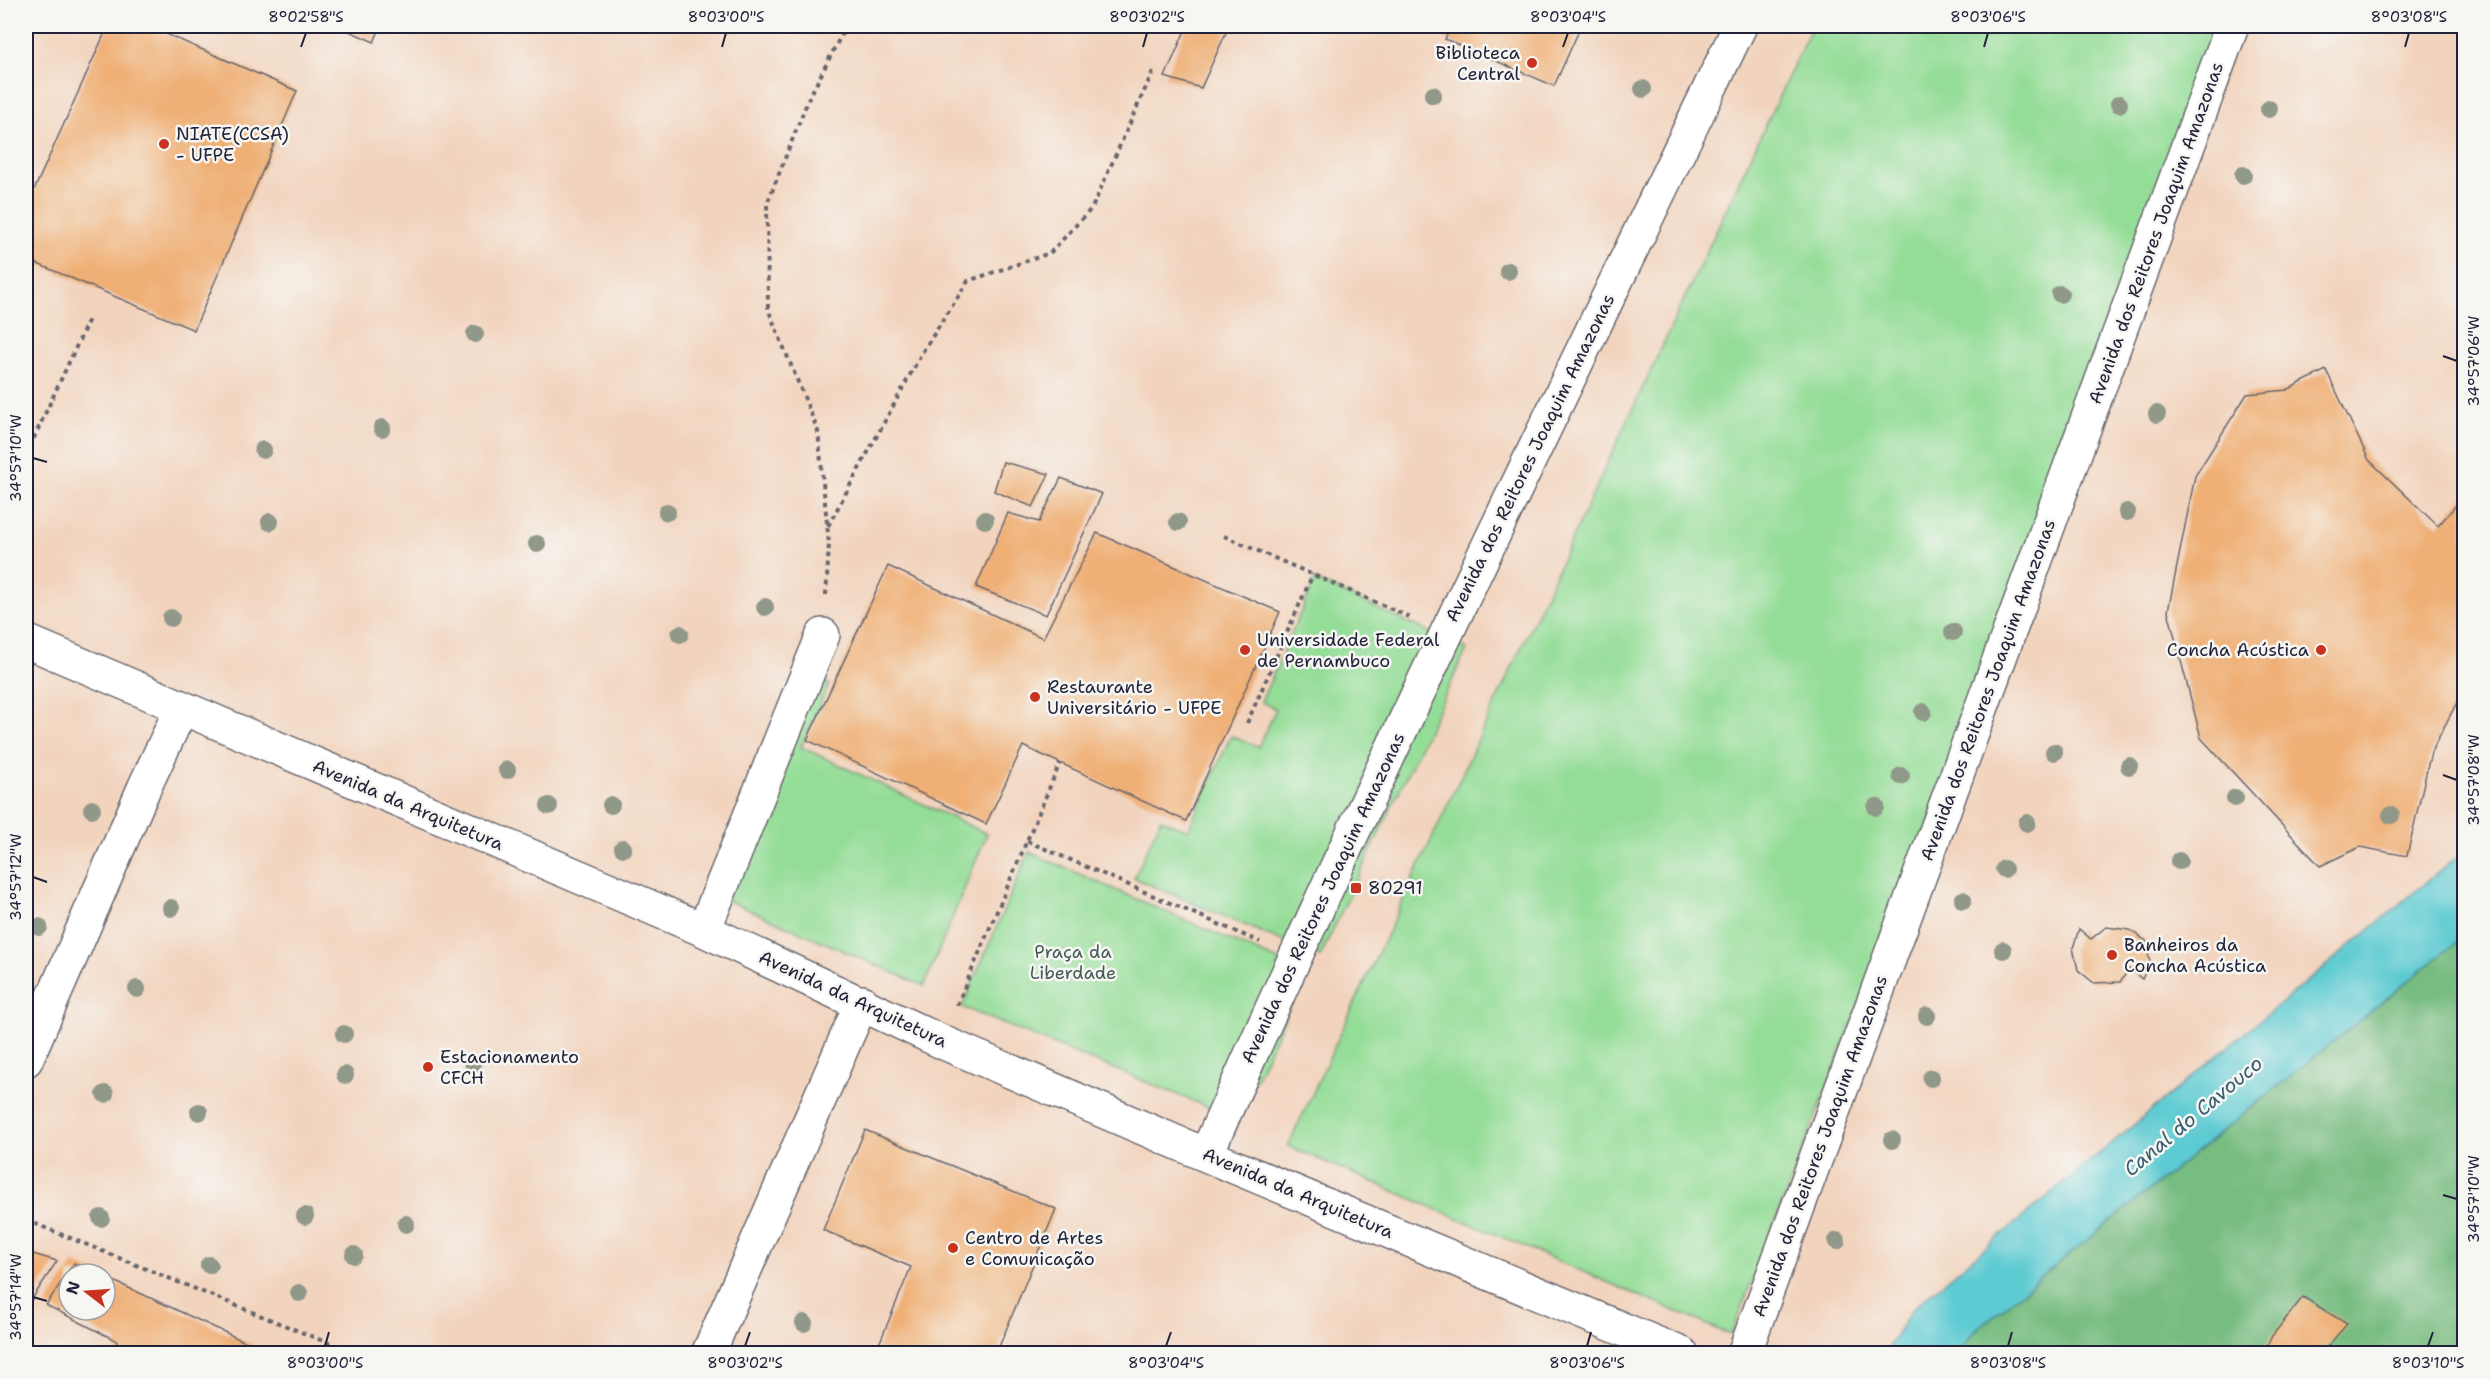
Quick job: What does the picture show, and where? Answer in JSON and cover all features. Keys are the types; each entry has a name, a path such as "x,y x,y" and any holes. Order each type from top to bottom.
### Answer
{"street":[{"name":"Avenida dos Reitores Joaquim Amazonas","path":"1206,1155 1294,957 1445,633 1740,26"},
{"name":"Avenida dos Reitores Joaquim Amazonas","path":"1744,1353 2232,26"},
{"path":"704,930 823,635"},
{"name":"Avenida da Arquitetura","path":"26,641 704,930 862,1002 942,1042 1206,1155 1628,1343 1682,1353"},
{"path":"26,1060 145,786 181,709"},
{"path":"708,1353 862,1002"}],"path":[{"path":"823,635 829,544 818,431 768,309 767,204 808,100 846,26"},
{"path":"827,527 923,351 968,281 1050,253 1092,208 1154,69"},
{"path":"26,455 89,319"},
{"path":"1224,536 1445,633"},
{"path":"1248,723 1313,574"},
{"path":"942,1042 1060,763"},
{"path":"1027,841 1294,957"},
{"path":"26,1220 355,1353"}],"shaded area":[{"name":"Universidade Federal de Pernambuco","path":"26,26 2464,26 2464,1353 26,1353"}],"green space":[{"path":"1812,26 2242,26 1731,1335 1288,1146"},
{"path":"1315,580 1467,649 1320,957 1134,878 1161,819 1188,830 1231,736 1258,747 1276,709 1261,702"},
{"path":"814,676 829,684 801,747 987,834 924,986 722,898"},
{"name":"Praça da Liberdade","path":"1029,852 1306,973 1237,1119 962,1007"},
{"path":"2464,936 2464,1353 1959,1354 1972,1333"}],"water":[{"name":"Canal do Cavouco","path":"2464,851 2464,936 1972,1333 1959,1353 1885,1353 1913,1308"}],"building":[{"name":"NIATE(CCSA) - UFPE","path":"108,26 148,26 297,91 194,330 26,259 26,208"},
{"path":"338,26 381,26 374,42"},
{"path":"1187,26 1229,26 1201,88 1165,77"},
{"name":"Biblioteca Central","path":"1451,26 1581,26 1554,86 1445,39"},
{"name":"Concha Acústica","path":"2326,370 2369,460 2438,526 2464,496 2464,689 2431,752 2407,856 2360,847 2320,866 2201,738 2168,611 2195,476 2247,394 2287,390"},
{"path":"1003,462 1049,474 1033,507 994,491"},
{"path":"1061,478 1102,494 1046,615 976,587 1008,513 1039,522"},
{"name":"Restaurante Universitário - UFPE","path":"1097,533 1280,612 1186,821 1023,746 986,824 807,740 888,566 1043,638"},
{"name":"Banheiros da Concha Acústica","path":"2106,927 2130,930 2146,941 2150,962 2142,979 2129,969 2120,982 2094,983 2078,970 2073,948 2079,929 2091,939"},
{"name":"Centro de Artes e Comunicação","path":"865,1130 1056,1209 996,1354 875,1354 911,1267 823,1230"},
{"path":"26,1252 57,1261 28,1305 26,1304"},
{"path":"117,1283 272,1354 115,1354 117,1341 80,1322 117,1322"},
{"path":"57,1288 57,1311 46,1305"},
{"path":"2303,1297 2347,1324 2321,1354 2263,1354 2272,1336"}],"place":[{"name":"Biblioteca Central","path":"1532,63"},
{"name":"NIATE(CCSA) - UFPE","path":"164,144"},
{"name":"Universidade Federal de Pernambuco","path":"1245,650"},
{"name":"Concha Acústica","path":"2321,650"},
{"name":"Restaurante Universitário - UFPE","path":"1035,697"},
{"name":"80291","path":"1356,888"},
{"name":"Banheiros da Concha Acústica","path":"2112,955"},
{"name":"Estacionamento CFCH","path":"428,1067"},
{"name":"Centro de Artes e Comunicação","path":"953,1248"}]}
